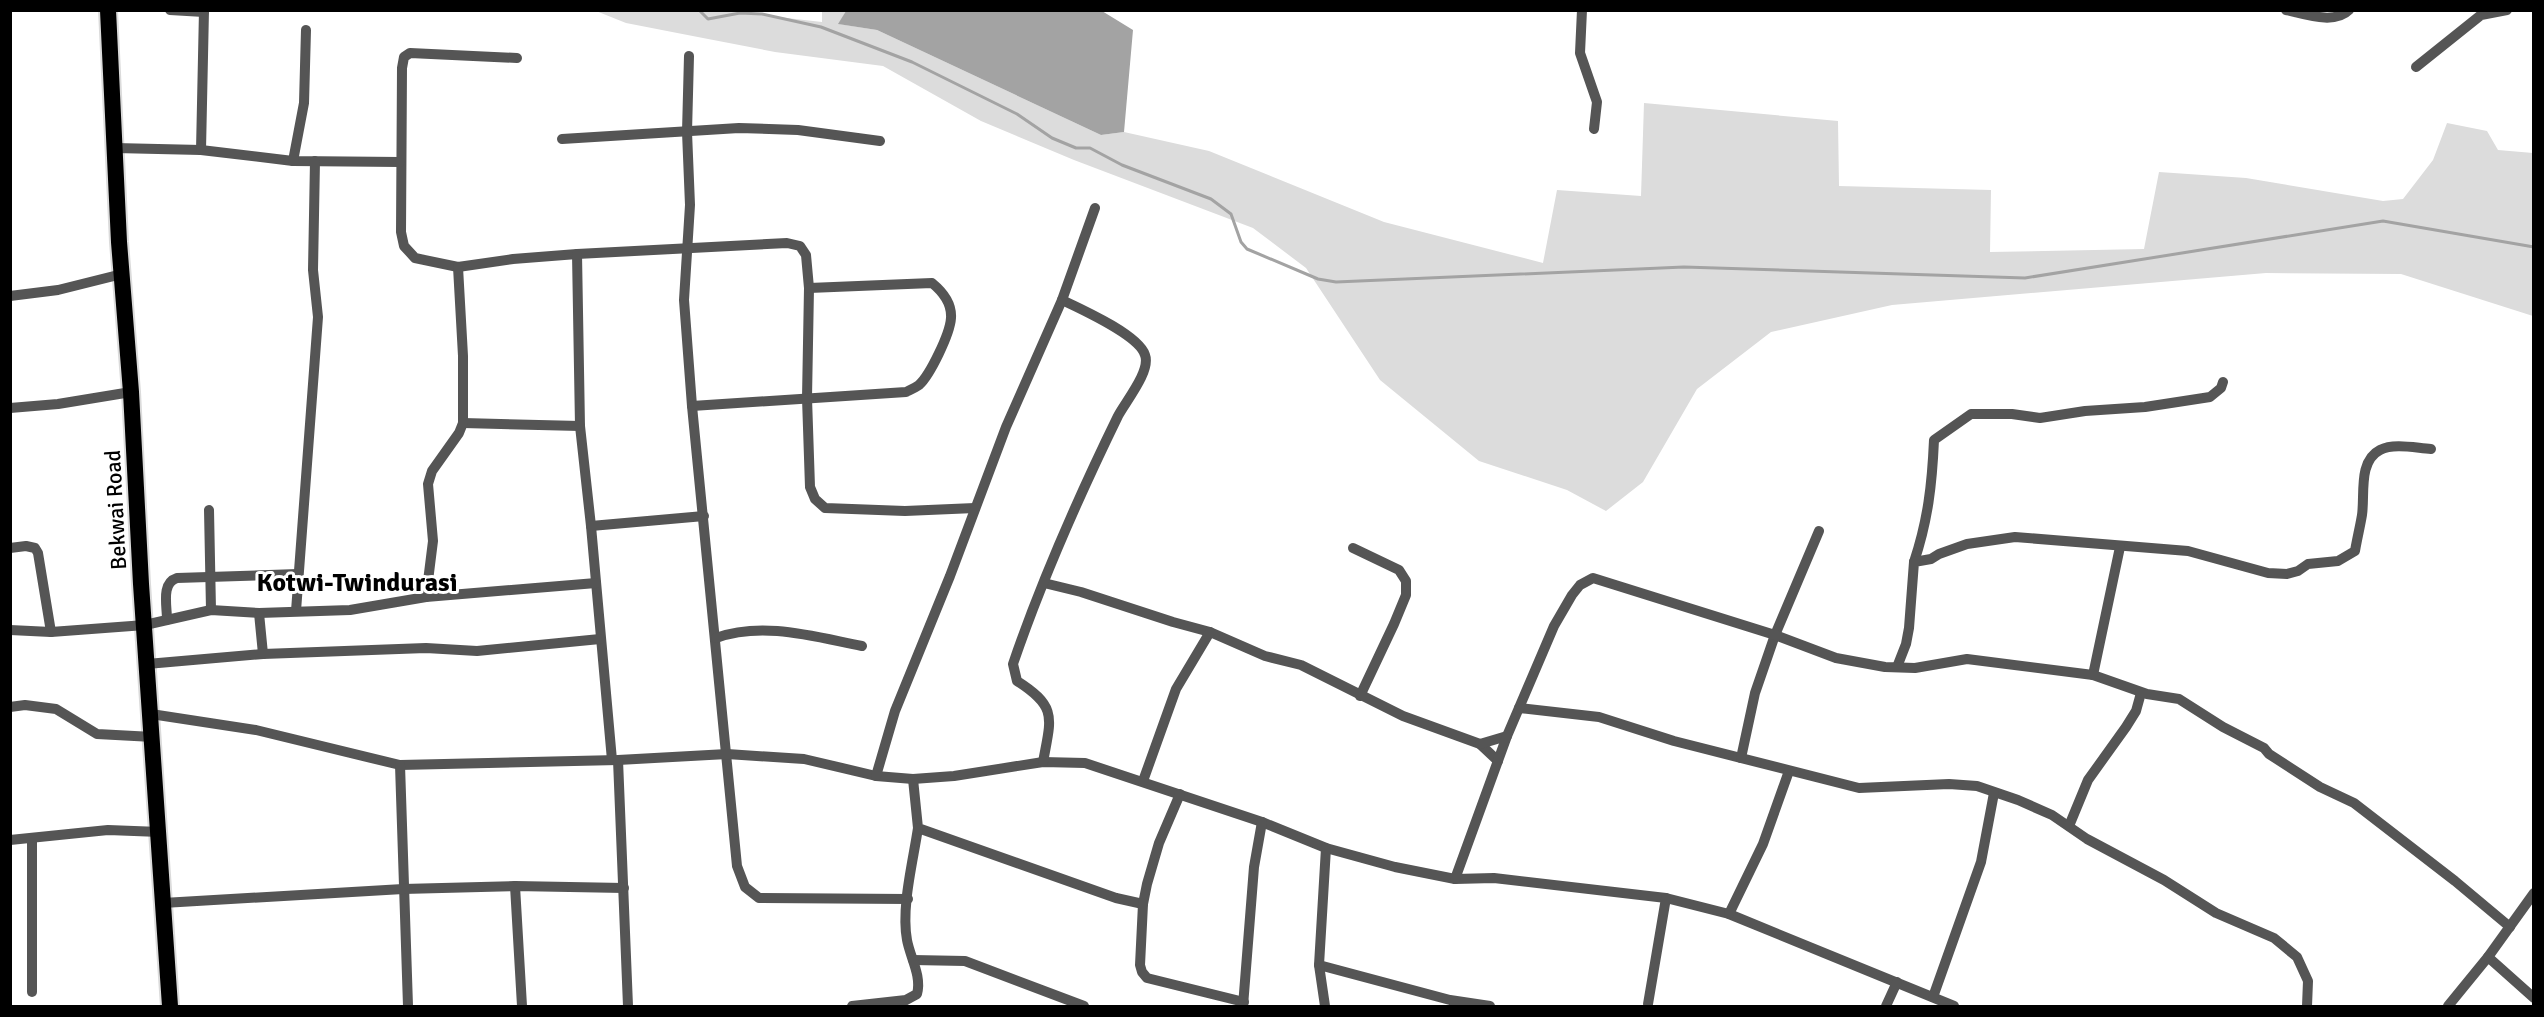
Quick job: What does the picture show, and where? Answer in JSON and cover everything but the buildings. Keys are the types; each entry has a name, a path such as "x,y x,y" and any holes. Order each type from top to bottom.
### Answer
{"highway":[{"name":"Bekwai Road","path":"108,10 122,274 170,1006"}],"street":[{"path":"170,10 204,11 201,150"},
{"path":"1582,10 1580,53 1597,102 1594,129"},
{"path":"2286,10 2331,18 2346,14 2349,10"},
{"path":"2416,67 2481,15 2507,10"},
{"path":"293,161 304,102 306,30"},
{"path":"517,58 410,53 404,57 400,162 401,232 404,246 415,258 458,267 513,259 577,254 787,243 800,246 806,255 809,288 807,398 810,488 815,499 825,508 905,511 975,508"},
{"path":"689,56 687,132 690,205 684,300 692,406 737,866 745,887 759,898 908,899"},
{"path":"562,139 739,128 798,130 880,141"},
{"path":"115,148 201,150 293,161 400,162"},
{"path":"296,611 318,317 313,259 315,161"},
{"path":"876,776 895,711 1006,428 1062,300 1095,208"},
{"path":"577,254 580,426 600,639 615,760 624,888 628,1006"},
{"path":"426,597 433,541 428,484 432,471 459,433 463,423 463,356 458,267"},
{"path":"11,293 58,290 122,274"},
{"path":"692,406 906,392 919,385 943,344 951,318 948,301 941,290 932,283 809,288"},
{"path":"1043,762 1049,732 1046,705 1037,694 1017,681 1013,664 1074,511 1119,414 1144,372 1146,357 1143,350 1110,324 1062,300"},
{"path":"1897,667 1910,628 1914,562 1926,527 1934,440 1971,414 2012,414 2040,418 2085,411 2145,407 2210,397 2221,388 2223,382"},
{"path":"10,408 58,404 131,392"},
{"path":"463,423 580,426"},
{"path":"1914,562 1931,559 1967,544 2009,538 2188,551 2268,573 2287,574 2298,571 2308,564 2338,561 2355,551 2363,513 2364,476 2373,455 2381,449 2397,447 2431,449"},
{"path":"209,510 211,610"},
{"path":"591,526 704,516"},
{"path":"1741,758 1755,693 1775,635 1819,531"},
{"path":"10,548 26,546 35,548 38,554 51,632"},
{"path":"2093,675 2120,547"},
{"path":"1353,548 1399,570 1406,581 1406,595 1360,696"},
{"path":"167,620 166,585 170,580 210,575 298,574"},
{"path":"1455,879 1507,736 1554,626 1580,585 1593,578 1775,635 1836,657 1915,668 1967,659 2093,675 2141,693 2179,699 2223,727 2264,748 2269,754 2320,787 2354,803 2510,927"},
{"path":"10,630 51,632 145,625 211,610 259,613 350,610 426,597 596,583"},
{"path":"1044,583 1081,592 1210,632 1265,656 1301,665 1403,716 1480,744 1498,761"},
{"path":"259,613 263,654"},
{"path":"716,638 733,632 758,630 789,632 862,646"},
{"path":"1143,782 1176,689 1210,632"},
{"path":"147,664 263,654 426,648 477,651 600,639"},
{"path":"2069,826 2088,780 2136,711 2141,693"},
{"path":"10,707 26,705 56,709 97,734 153,736"},
{"path":"1519,708 1599,717 1674,741 1859,788 1949,784 1977,786 2033,806 2087,839 2164,880 2216,913 2274,938 2297,957 2308,981 2307,1006"},
{"path":"151,714 256,730 400,765 615,760 727,754 804,759 876,776 913,779 954,776 1043,762 1085,763 1262,822 1326,848 1395,867 1455,879 1494,878 1666,898 1729,914 1954,1006"},
{"path":"1480,744 1507,736"},
{"path":"400,765 408,1006"},
{"path":"1729,914 1763,844 1789,771"},
{"path":"852,1006 906,1000 917,994 920,986 907,941 905,922 918,828 913,779"},
{"path":"1933,997 1981,862 1994,793"},
{"path":"1180,794 1159,843 1143,904 1140,965 1147,978 1243,1004 1254,867 1262,822"},
{"path":"918,828 1116,898 1143,904"},
{"path":"10,840 108,830 160,832"},
{"path":"32,838 32,992"},
{"path":"1325,1006 1319,965 1326,848"},
{"path":"163,903 403,889 515,886 624,888"},
{"path":"515,886 522,1006"},
{"path":"2448,1006 2488,957 2534,893"},
{"path":"1648,1006 1666,898"},
{"path":"2488,957 2534,998"},
{"path":"913,960 965,961 1084,1006"},
{"path":"1319,965 1450,1000 1490,1006"},
{"path":"1886,1006 1897,982"}],"shaded area":[{"path":"596,11 725,11 822,22 822,11 846,11 839,24 877,30 1101,135 1124,132 1209,151 1384,222 1543,263 1557,190 1641,196 1644,103 1838,121 1839,186 1991,190 1990,252 2144,249 2159,172 2246,178 2383,201 2403,199 2433,160 2447,123 2487,131 2498,150 2533,153 2533,316 2401,274 2266,273 1892,305 1771,332 1697,389 1643,482 1606,511 1567,490 1479,461 1380,380 1306,268 1253,228 1074,160 981,121 883,66 775,52 626,23"},
{"path":"846,11 1102,11 1133,30 1124,132 1101,135 877,30 838,24"}],"waterway":[{"path":"699,10 708,19 740,13 762,14 821,27 912,62 1017,114 1052,138 1076,148 1090,148 1122,165 1211,199 1231,214 1241,242 1247,249 1318,279 1336,282 1684,267 2025,278 2383,221 2534,247"}],"district":[{"name":"Kotwi-Twindurasi","path":"357,582"}]}
